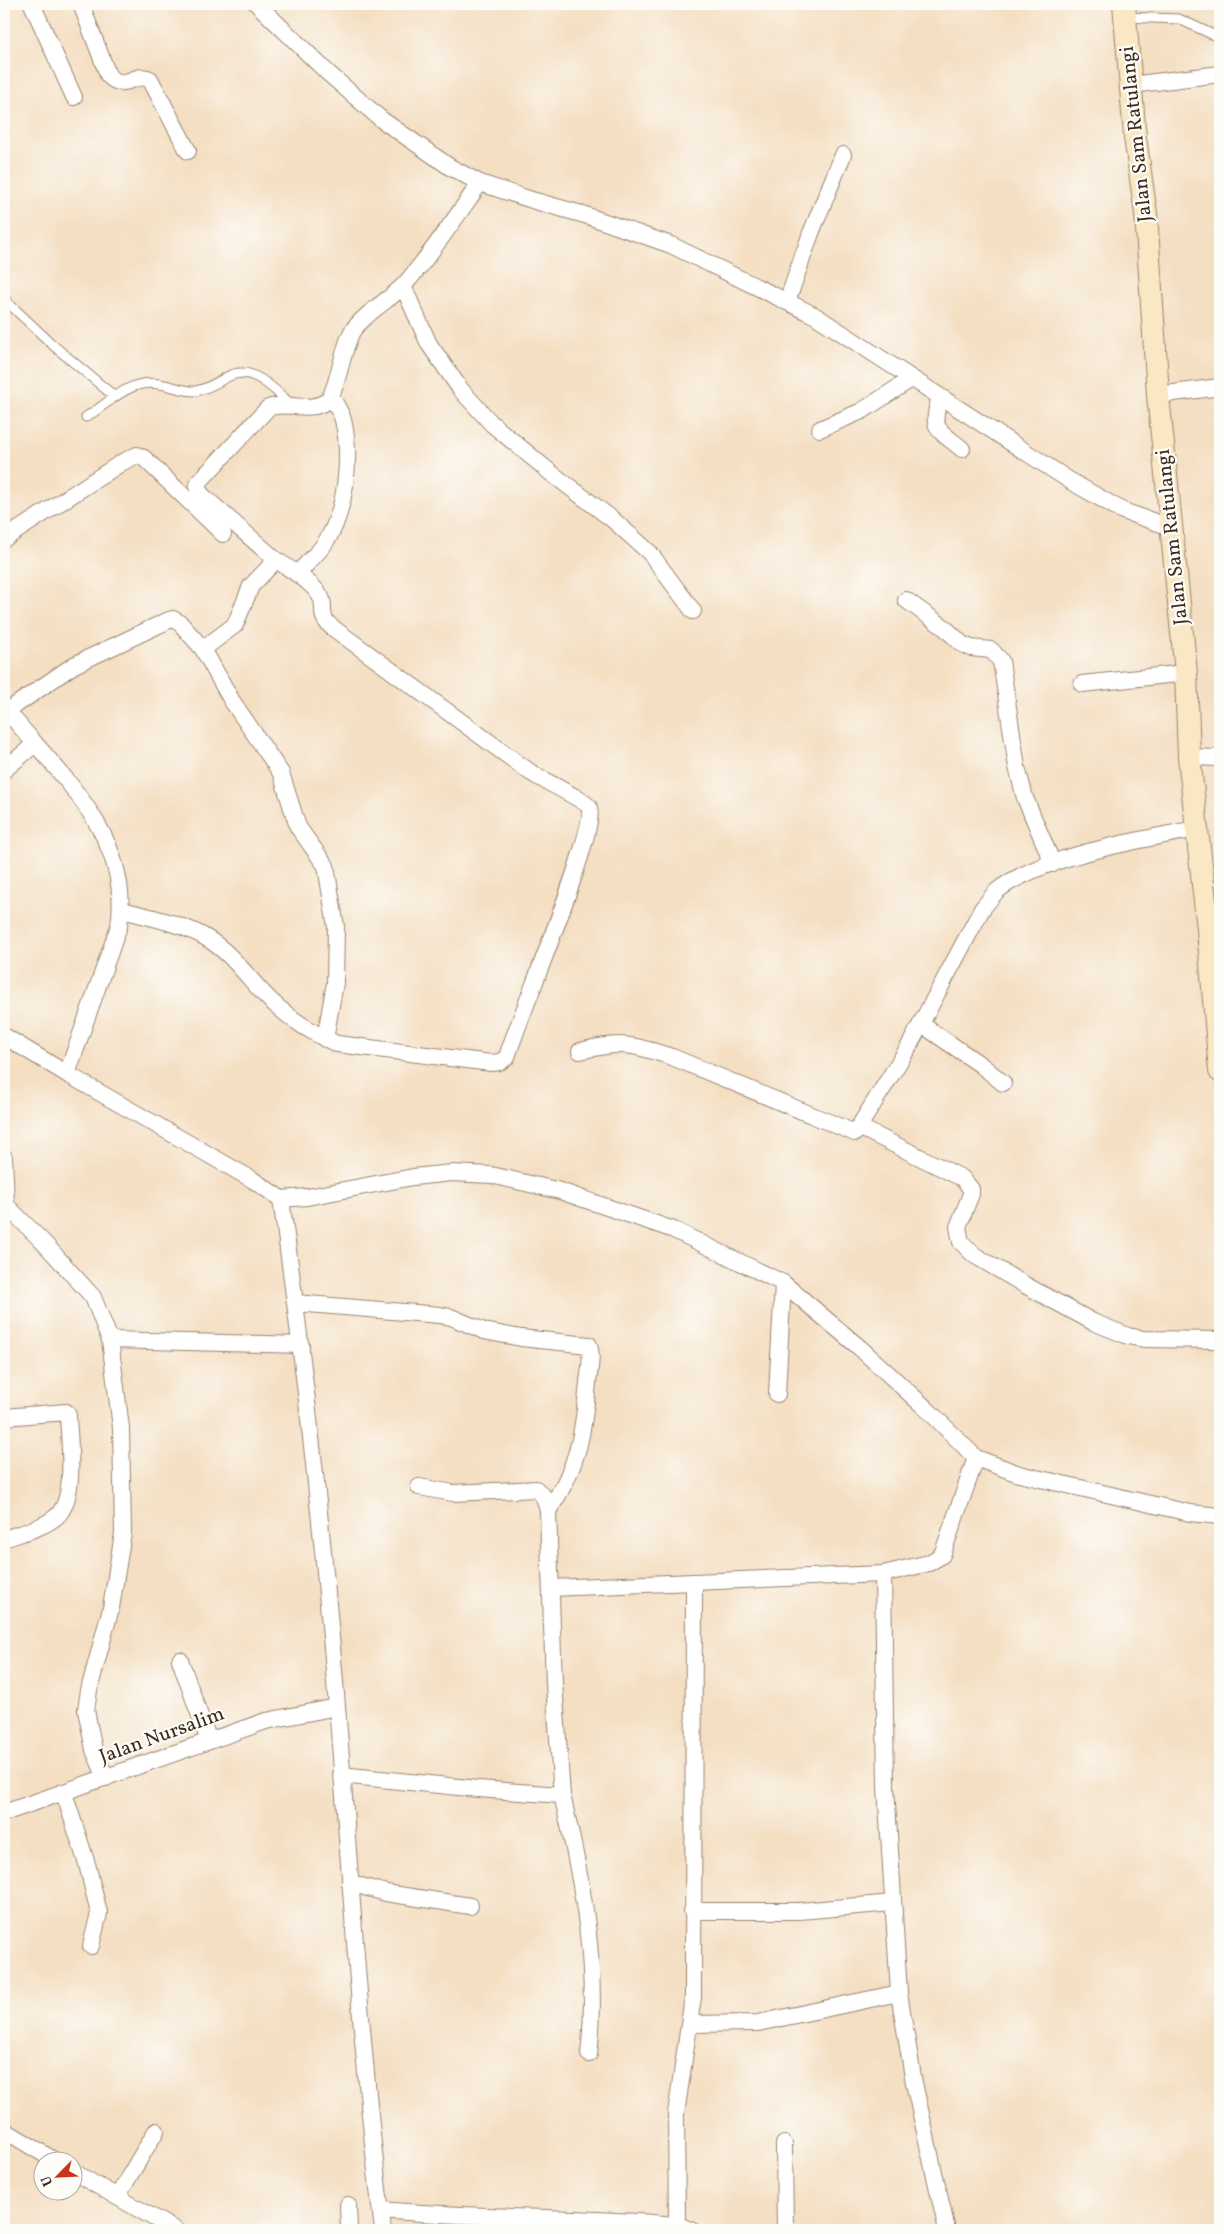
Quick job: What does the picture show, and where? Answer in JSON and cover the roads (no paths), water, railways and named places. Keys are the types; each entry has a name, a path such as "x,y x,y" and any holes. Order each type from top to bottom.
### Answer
{"street":[{"path":"32,4 74,97"},
{"path":"81,4 108,75 114,82 119,83 145,77 150,79 188,151"},
{"path":"257,4 328,73 382,120 450,167 480,183 585,215 671,246 814,315 1072,482 1115,506 1173,528"},
{"name":"Jalan Sam Ratulangi","path":"1125,10 1135,137 1146,214 1158,394 1186,672 1188,757 1196,828 1214,929 1220,1071"},
{"path":"1131,85 1220,74"},
{"path":"787,302 811,233 843,155"},
{"path":"192,495 200,481 264,411 275,405 318,406 331,396 339,366 352,331 378,306 403,286 440,240 480,183"},
{"path":"403,286 429,344 461,390 492,424 551,473 612,519 650,553 693,611"},
{"path":"820,429 862,411 911,379"},
{"path":"1158,394 1220,387"},
{"path":"297,574 324,545 335,523 342,499 348,450 342,418 331,396"},
{"path":"940,398 935,415 936,423 944,434 962,449"},
{"path":"4,539 120,462 134,456 144,458 276,560 297,574 319,594 322,616 326,622 530,772 586,802 590,812 583,847 568,895 507,1057 504,1060 491,1063 352,1047 325,1039 288,1015 270,1000 238,964 207,938 162,920 122,910"},
{"path":"192,495 223,534"},
{"path":"203,649 235,625 251,586 276,560"},
{"path":"906,600 945,628 962,644 971,648 991,650 1002,661 1017,767 1026,798 1053,864"},
{"path":"67,1074 119,926 122,910 120,882 116,866 100,826 68,781 5,709 74,665 174,619 180,623 203,649 232,701 281,774 298,827 326,866 336,927 336,983 325,1039"},
{"path":"1082,684 1186,672"},
{"path":"4,770 35,744"},
{"path":"1188,757 1220,758"},
{"path":"580,1051 612,1044 642,1047 672,1056 855,1133 915,1036 982,909 997,892 1023,875 1053,864 1144,839 1196,828"},
{"path":"4,1036 253,1180 281,1199 307,1197 413,1176 452,1173 491,1175 560,1191 674,1230 783,1283 860,1348 931,1413 976,1458 1019,1474 1190,1513 1220,1516"},
{"path":"915,1036 981,1065 1003,1083"},
{"path":"859,1126 962,1178 971,1189 972,1194 958,1227 961,1242 974,1255 1093,1322 1128,1336 1144,1339 1220,1340"},
{"path":"4,1157 5,1206 44,1243 93,1297 110,1340 121,1428 123,1532 111,1608 89,1690 86,1710 94,1750 106,1778"},
{"path":"281,1199 301,1345 337,1707 356,1969 383,2230"},
{"path":"777,1394 783,1283"},
{"path":"296,1303 440,1315 451,1317 484,1331 521,1338 589,1345 589,1378 581,1440 564,1488 548,1511"},
{"path":"110,1340 301,1345"},
{"path":"4,1417 66,1412 68,1415 70,1462 67,1494 60,1512 49,1522 4,1539"},
{"path":"550,1588 883,1574 929,1564 942,1556 976,1458"},
{"path":"419,1487 453,1493 536,1489 544,1497 548,1511 554,1683 562,1795 577,1861 586,1921 593,2019 589,2054"},
{"path":"883,1574 886,1787 898,1993 914,2084 947,2230"},
{"path":"677,2225 676,2114 691,2024 693,1997 694,1582"},
{"path":"180,1660 209,1742"},
{"name":"Jalan Nursalim","path":"4,1813 266,1721 337,1707"},
{"path":"341,1774 478,1790 562,1795"},
{"path":"64,1793 87,1864 98,1913 91,1946"},
{"path":"350,1883 386,1893 470,1906"},
{"path":"692,1912 800,1911 893,1903"},
{"path":"691,2024 758,2023 898,1993"},
{"path":"4,2130 40,2152"},
{"path":"117,2197 156,2131"},
{"path":"784,2144 784,2230"},
{"path":"82,2177 175,2230"},
{"path":"348,2205 349,2230"},
{"path":"381,2210 569,2225 677,2225 692,2230"}],"lane":[{"path":"1125,10 1179,19 1220,38"},
{"path":"4,299 112,398"},
{"path":"89,415 112,398 142,383 160,384 189,391 200,390 232,374 244,372 255,375 294,406"}]}
